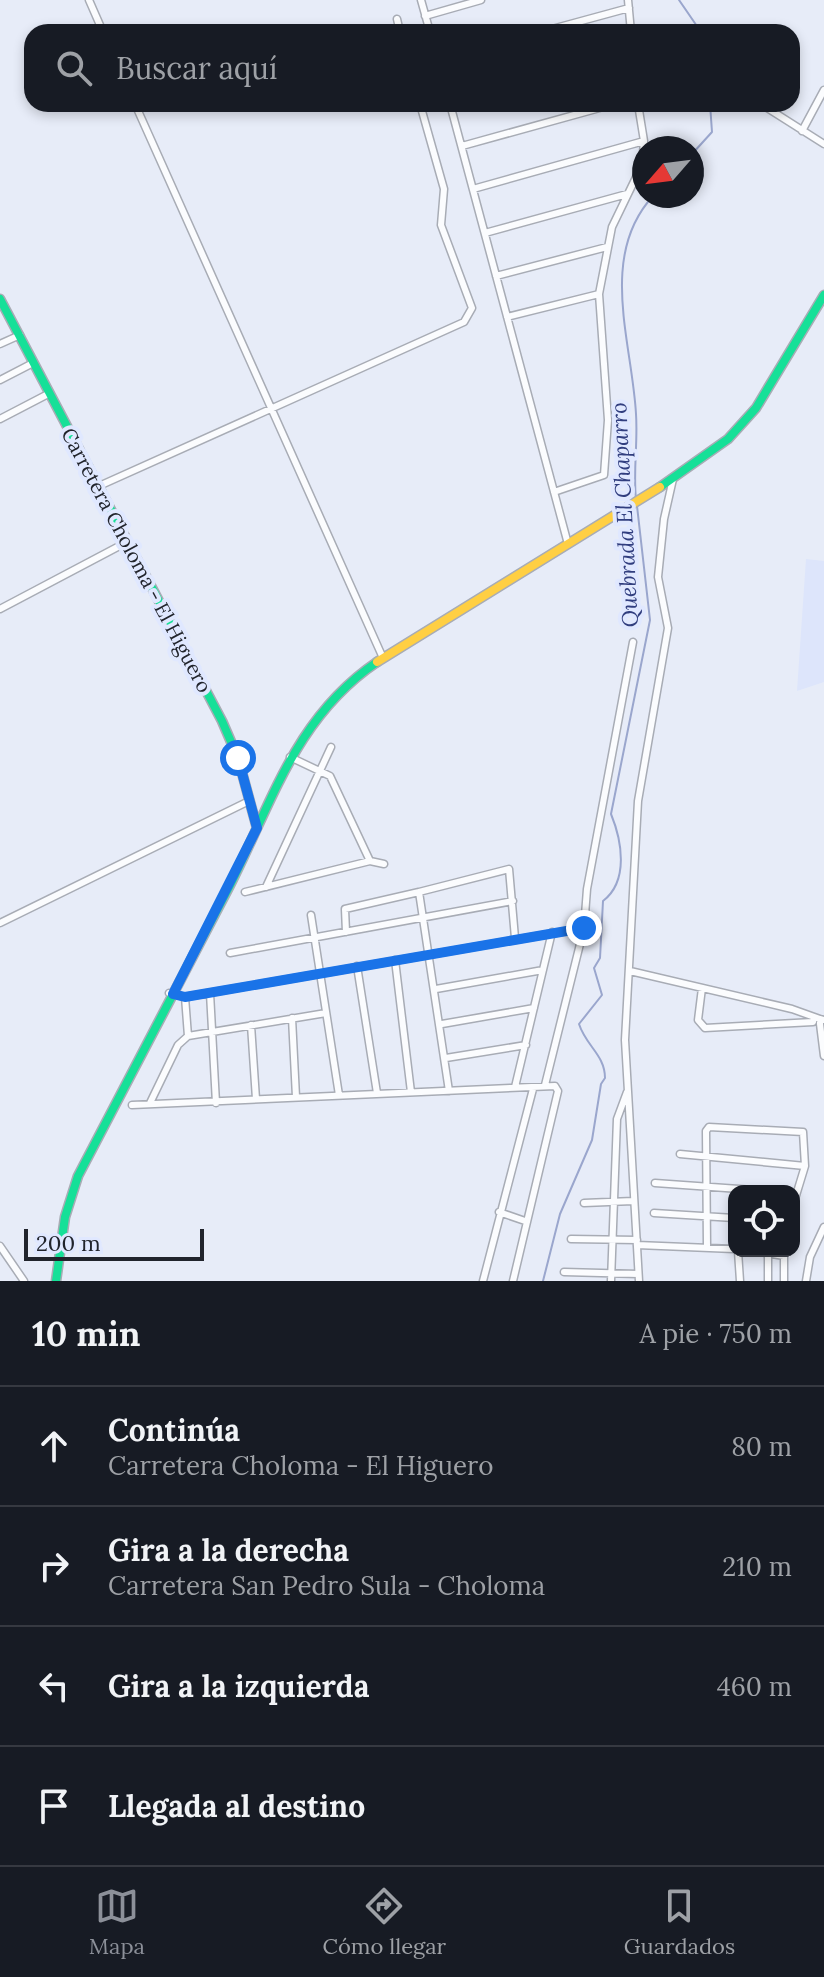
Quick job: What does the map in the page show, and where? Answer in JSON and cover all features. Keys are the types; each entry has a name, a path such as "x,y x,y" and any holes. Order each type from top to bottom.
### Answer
{"main road":[{"path":"54,1281 54,1251 68,1190 257,828 290,757 325,705 349,681 383,658 673,479 728,439 756,408 824,295"},
{"name":"Carretera Choloma - El Higuero","path":"0,299 222,721 238,758 257,828"}],"street":[{"path":"89,0 100,24"},
{"path":"421,0 428,24"},
{"path":"425,16 481,0"},
{"path":"566,24 628,4 630,24"},
{"path":"397,19 398,24"},
{"path":"802,131 824,90"},
{"path":"139,112 383,658"},
{"path":"99,486 464,322 471,316 472,308 441,225 444,189 422,112"},
{"path":"452,112 568,544"},
{"path":"462,146 585,112"},
{"path":"639,112 643,136"},
{"path":"773,112 824,144"},
{"path":"473,189 632,144"},
{"path":"554,492 604,475 608,420 599,294 607,247 632,184"},
{"path":"485,233 627,194"},
{"path":"496,276 607,247"},
{"path":"507,317 599,294"},
{"path":"0,344 20,335"},
{"path":"0,380 33,363"},
{"path":"0,419 50,393"},
{"path":"564,1272 611,1272 638,1277 625,1040 638,801 668,628 658,577 664,519 673,479"},
{"path":"0,609 127,542"},
{"path":"545,1085 584,928 587,889 633,642"},
{"path":"266,887 323,770 331,747"},
{"path":"290,757 323,770 330,776 370,861"},
{"path":"0,923 249,801"},
{"path":"245,892 370,861 384,864"},
{"path":"346,932 345,909 509,869 515,938"},
{"path":"419,892 442,1024 449,1091"},
{"path":"230,953 513,901"},
{"path":"311,915 339,1095"},
{"path":"171,993 185,997 584,928"},
{"path":"515,1087 552,932"},
{"path":"395,960 411,1092"},
{"path":"357,966 377,1093"},
{"path":"436,989 543,970"},
{"path":"630,971 819,1019"},
{"path":"702,988 698,1020 705,1028 813,1022 819,1019"},
{"path":"210,993 215,1033 216,1103"},
{"path":"185,997 188,1036"},
{"path":"442,1024 534,1008"},
{"path":"150,1103 178,1045 188,1036 326,1013"},
{"path":"292,1018 296,1097"},
{"path":"819,1019 824,1055"},
{"path":"251,1025 256,1099"},
{"path":"446,1058 526,1045"},
{"path":"132,1105 555,1086 558,1091 546,1155 525,1221 513,1281"},
{"path":"483,1281 533,1089"},
{"path":"611,1281 617,1119 627,1092"},
{"path":"707,1247 706,1155 709,1127 803,1132 805,1166 798,1185"},
{"path":"680,1154 805,1166"},
{"path":"655,1183 728,1188"},
{"path":"584,1203 633,1201"},
{"path":"499,1212 525,1221"},
{"path":"654,1213 728,1217"},
{"path":"806,1281 813,1250 824,1227"},
{"path":"571,1239 612,1239 728,1249"},
{"path":"0,1246 24,1281"},
{"path":"813,1250 824,1251"},
{"path":"737,1257 740,1281"},
{"path":"768,1257 768,1281"},
{"path":"784,1257 784,1281"}],"shaded area":[{"path":"806,559 824,561 824,682 797,691"}],"waterway":[{"name":"Quebrada El Chaparro","path":"679,0 696,24"},
{"name":"Quebrada El Chaparro","path":"704,141 712,132 711,112"},
{"name":"Quebrada El Chaparro","path":"636,499 636,414 622,300 622,272 627,245 636,220 644,208"},
{"name":"Quebrada El Chaparro","path":"543,1281 560,1214 592,1140 601,1084 605,1078 602,1063 579,1024 602,995 594,968 600,958 603,901 617,883 621,860 611,814 650,620 637,506"}],"traffic: fast":[{"path":"660,487 728,439 756,408 824,295"},
{"path":"0,299 222,721 238,758 257,828"},
{"path":"56,1281 65,1217 78,1176 227,891 287,766 325,709 349,684 377,662"}],"traffic: slow":[{"path":"377,662 660,487"}],"route":[{"path":"238,758 257,828 173,994 185,997 584,928"}]}
